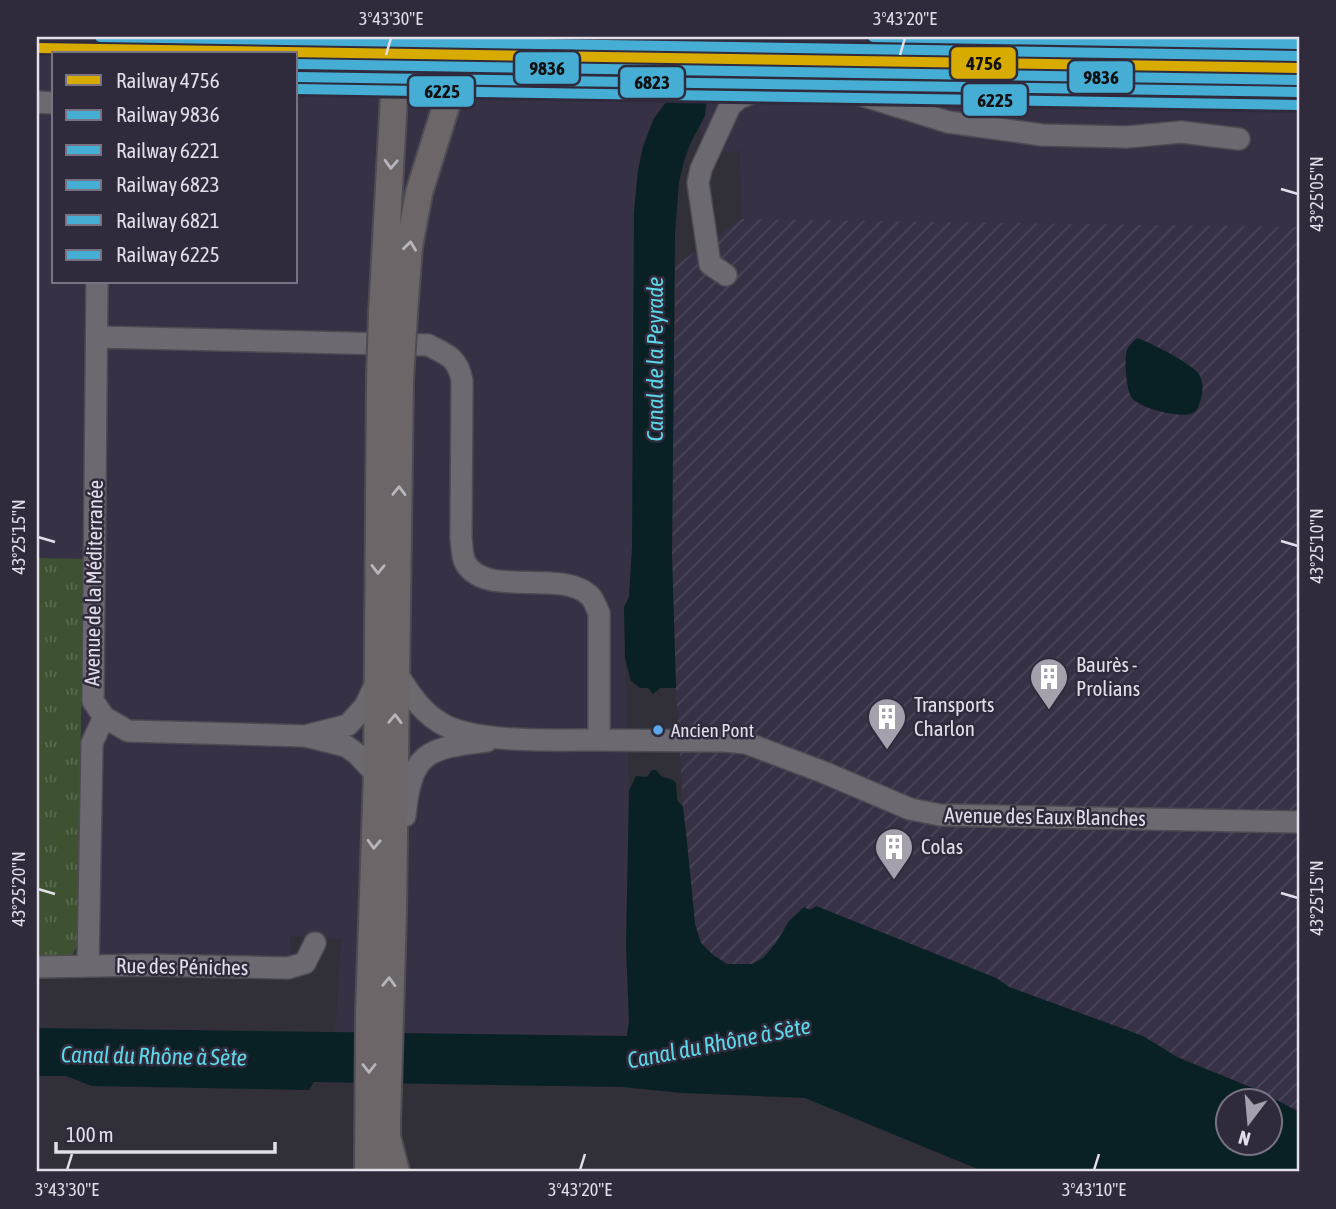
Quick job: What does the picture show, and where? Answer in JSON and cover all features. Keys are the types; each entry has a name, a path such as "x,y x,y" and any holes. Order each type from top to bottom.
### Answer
{"main road":[{"path":"379,1013 393,910 386,677 394,96 396,62 402,37"},
{"path":"393,314 419,193 469,37"},
{"path":"368,1172 378,1123 377,775 386,677"},
{"path":"378,1123 387,1138 396,1172"}],"street":[{"path":"726,275 710,264 698,183 708,151 730,106 746,95 826,84 948,122 1042,135 1127,137 1181,132 1239,139"},
{"name":"Avenue de la Méditerranée","path":"97,284 93,701 104,717 128,732 306,736"},
{"path":"97,337 428,345 446,354 459,365 462,381 461,538 464,560 475,573 489,580 576,586 591,596 599,613 599,740"},
{"path":"306,736 348,725 386,677"},
{"name":"Avenue des Eaux Blanches","path":"386,677 438,721 458,729 510,738"},
{"path":"88,966 92,743 104,717"},
{"path":"306,736 346,746 377,775"},
{"name":"Avenue des Eaux Blanches","path":"393,910 400,881 408,786 418,765 426,755 449,745 510,738 746,743 810,766 910,808 940,815 1299,822"},
{"name":"Rue des Péniches","path":"37,967 288,968 304,963 315,943"}],"shaded area":[{"path":"37,37 1299,37 1299,227 741,219 740,151 706,154 690,82 674,91 653,120 643,147 634,212 632,548 629,597 624,607 629,791 627,1036 335,1033 341,939 290,936 291,964 69,961 77,946 84,560 37,558"},
{"path":"741,219 1299,227 1299,1112 1284,1104 1284,1086 1248,1086 1009,987 996,978 884,934 789,921 763,958 752,964 737,965 727,964 701,943 695,924 683,807 676,688 672,555 675,266"}],"green space":[{"path":"37,558 84,559 77,946 69,961 37,961"}],"water":[{"name":"Canal de la Peyrade","path":"710,37 728,37 709,74 705,116 684,161 679,182 675,233 672,555 676,688 660,688 653,694 648,688 640,688 631,681 625,658 624,607 629,597 632,548 634,212 638,170 653,120 674,91 684,86 696,73 709,49"},
{"path":"1137,338 1169,353 1198,373 1203,389 1195,412 1179,415 1161,412 1132,398 1127,382 1126,354"},
{"name":"Canal du Rhône à Sète","path":"652,770 656,770 661,776 676,783 677,800 683,807 695,924 701,943 727,964 752,964 763,958 789,921 804,907 810,910 816,906 996,978 1009,987 1143,1036 1179,1058 1248,1086 1214,1086 1214,1156 1284,1156 1284,1104 1299,1112 1299,1172 985,1172 805,1098 683,1093 622,1087 314,1082 309,1090 92,1086 66,1076 37,1076 37,1028 627,1036 629,791 636,776 647,777"}],"railway":[{"path":"167,37 813,46 989,37"},
{"path":"1059,37 1154,42 1210,37"},
{"path":"1145,46 1179,41"},
{"path":"1212,46 1299,42"},
{"path":"966,51 1299,55"},
{"path":"932,62 999,60"},
{"path":"1229,75 1299,79"}],"rail line":[{"name":"6221","path":"100,37 1299,56"},
{"name":"6821","path":"873,37 1299,44"},
{"name":"4756","path":"37,48 289,52"},
{"name":"4756","path":"298,52 1299,68"},
{"name":"9836","path":"298,64 1299,80"},
{"name":"6823","path":"298,77 1299,92"},
{"name":"6225","path":"298,89 1298,105"}],"place":[{"name":"Baurès - Prolians","path":"1049,711"},
{"name":"Ancien Pont","path":"658,730"},
{"name":"Transports Charlon","path":"887,751"},
{"name":"Colas","path":"894,881"}]}
